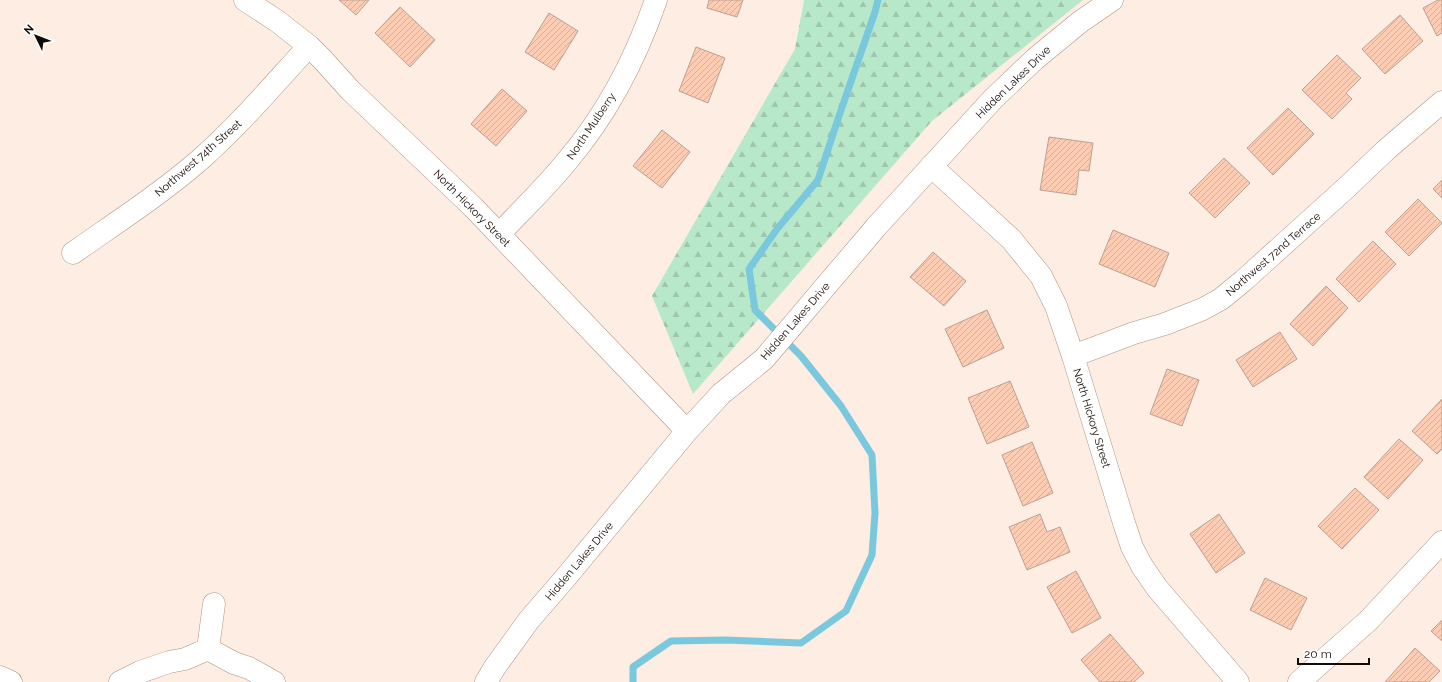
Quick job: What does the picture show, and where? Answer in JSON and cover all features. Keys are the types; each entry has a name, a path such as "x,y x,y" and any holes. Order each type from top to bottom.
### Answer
{"street":[{"name":"North Mulberry","path":"499,234 568,161 599,119 626,73 648,25 656,0"},
{"name":"Hidden Lakes Drive","path":"486,682 529,620 687,431 722,394 764,359 876,227 993,99 1031,63 1080,22 1112,0"},
{"name":"North Hickory Street","path":"252,2 309,46 350,90 473,207 687,431"},
{"name":"Northwest 74th Street","path":"73,253 157,195 202,158 245,117 309,46"},
{"name":"Northwest 72nd Terrace","path":"1073,356 1134,333 1165,324 1203,309 1221,299 1244,281 1387,149 1442,102"},
{"name":"North Hickory Street","path":"931,166 1011,239 1041,276 1056,306 1073,356 1132,547 1157,588 1238,682"},
{"path":"1299,682 1368,621 1442,542"},
{"path":"208,649 214,604"},
{"path":"120,682 140,672 169,662 185,659 208,649"},
{"path":"208,649 234,663 249,668 274,682"},
{"path":"0,677 11,682"}],"green space":[{"path":"804,0 1083,0 932,121 693,394 652,296 795,49"}],"building":[{"path":"339,0 369,0 356,15"},
{"path":"709,0 743,0 737,17 707,8"},
{"path":"1438,0 1442,0 1442,33 1437,36 1423,8"},
{"path":"400,7 435,40 410,67 375,33"},
{"path":"549,13 578,31 554,70 525,52"},
{"path":"1400,15 1423,41 1385,74 1362,49"},
{"path":"696,47 725,58 708,103 679,91"},
{"path":"1337,55 1361,78 1346,93 1352,99 1332,119 1302,90"},
{"path":"502,89 527,111 496,146 471,124"},
{"path":"1288,108 1314,134 1273,175 1247,148"},
{"path":"662,130 690,152 662,188 633,166"},
{"path":"1049,137 1093,143 1089,171 1079,170 1076,195 1040,190"},
{"path":"1224,158 1250,183 1215,218 1189,193"},
{"path":"1442,180 1442,198 1433,189"},
{"path":"1418,199 1442,223 1409,256 1385,232"},
{"path":"1113,230 1169,253 1155,287 1099,264"},
{"path":"1373,241 1396,264 1359,302 1336,279"},
{"path":"933,252 966,281 944,306 910,277"},
{"path":"1326,286 1348,308 1313,346 1290,324"},
{"path":"987,310 1004,348 963,367 945,329"},
{"path":"1280,332 1297,359 1253,387 1236,360"},
{"path":"1167,369 1199,380 1182,426 1150,414"},
{"path":"1010,381 1029,427 987,444 968,398"},
{"path":"1442,399 1442,449 1437,454 1412,431"},
{"path":"1399,439 1423,460 1388,499 1364,477"},
{"path":"1032,442 1053,493 1023,506 1002,455"},
{"path":"1355,488 1379,510 1342,549 1318,526"},
{"path":"1040,514 1047,532 1060,527 1070,552 1027,570 1009,527"},
{"path":"1219,514 1245,553 1216,573 1190,534"},
{"path":"1076,571 1101,618 1072,633 1047,587"},
{"path":"1265,578 1307,598 1291,630 1250,610"},
{"path":"1442,620 1442,641 1431,631"},
{"path":"1110,634 1144,673 1134,682 1100,682 1081,660"},
{"path":"1415,648 1440,671 1429,682 1385,682"}],"waterway":[{"path":"633,682 633,667 671,641 726,640 801,643 846,611 872,555 875,513 872,455 841,406 801,356 755,310 749,269 777,229 818,180 878,0"}]}
